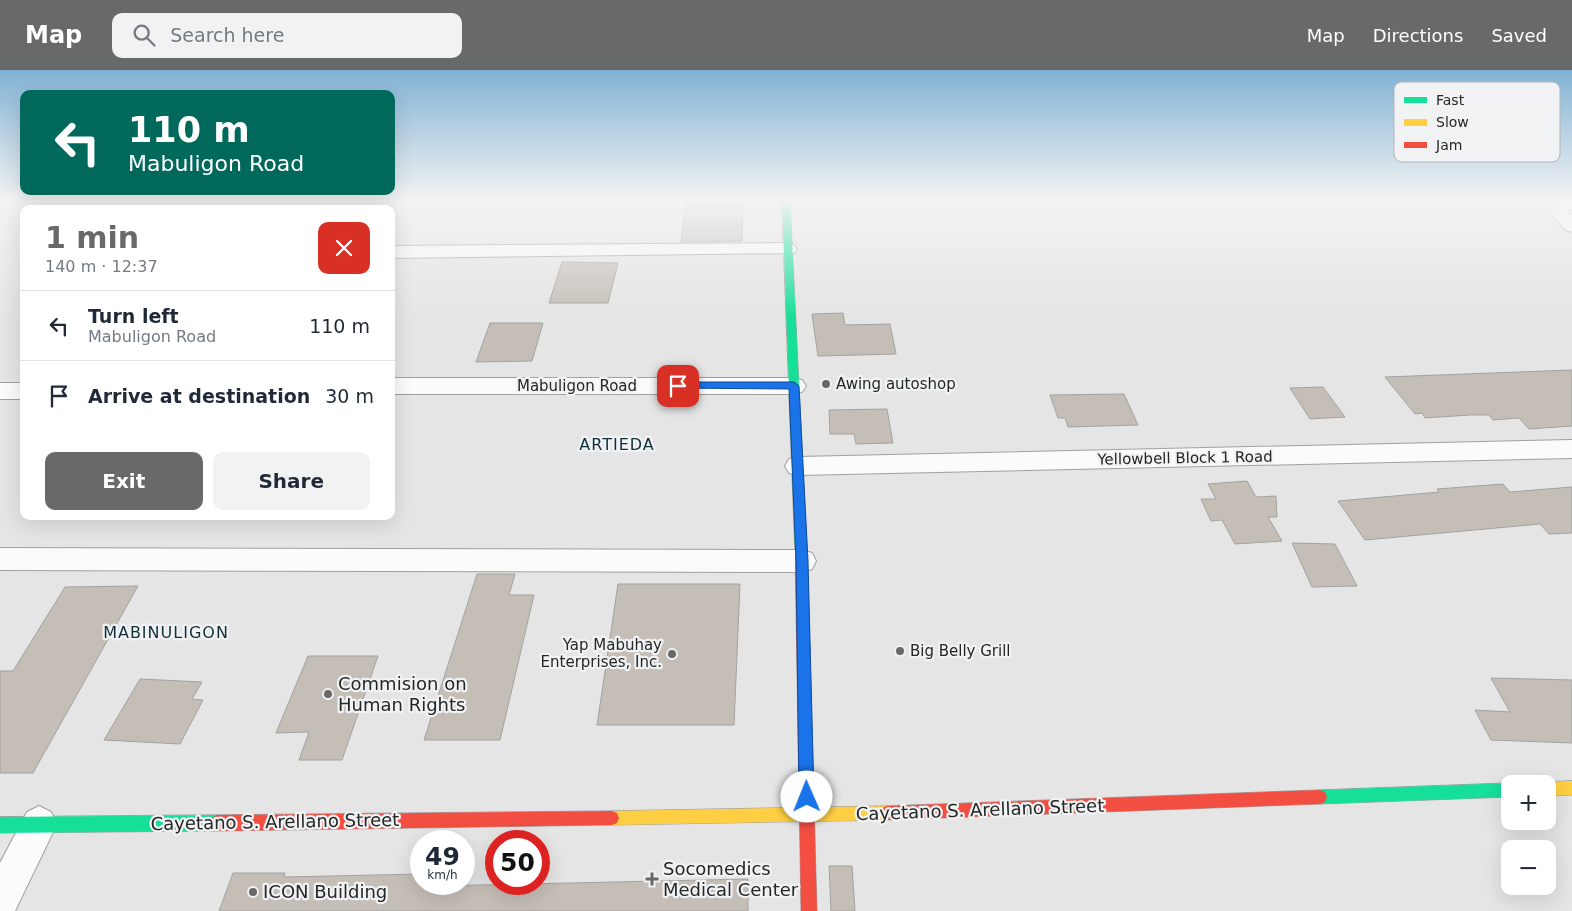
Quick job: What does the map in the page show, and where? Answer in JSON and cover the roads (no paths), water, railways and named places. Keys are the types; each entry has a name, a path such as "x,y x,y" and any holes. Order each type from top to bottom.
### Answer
{"main road":[{"path":"787,239 802,561 810,911"},
{"path":"1556,789 1572,788"},
{"name":"Cayetano S. Arellano Street","path":"0,825 807,816 1501,790"}],"street":[{"path":"395,252 787,249"},
{"name":"Mabuligon Road","path":"395,386 794,386"},
{"path":"0,391 20,391"},
{"name":"Yellowbell Block 1 Road","path":"798,466 1572,449"},
{"path":"0,559 802,561"},
{"path":"0,902 39,824"}],"place":[{"name":"Awing autoshop","path":"826,384"},
{"name":"Big Belly Grill","path":"900,651"},
{"name":"Yap Mabuhay Enterprises, Inc.","path":"672,654"},
{"name":"Commision on Human Rights","path":"328,694"},
{"name":"Socomedics Medical Center","path":"652,879"},
{"name":"ICON Building","path":"253,892"}],"district":[{"name":"ARTIEDA","path":"617,444"},
{"name":"MABINULIGON","path":"166,632"}]}
